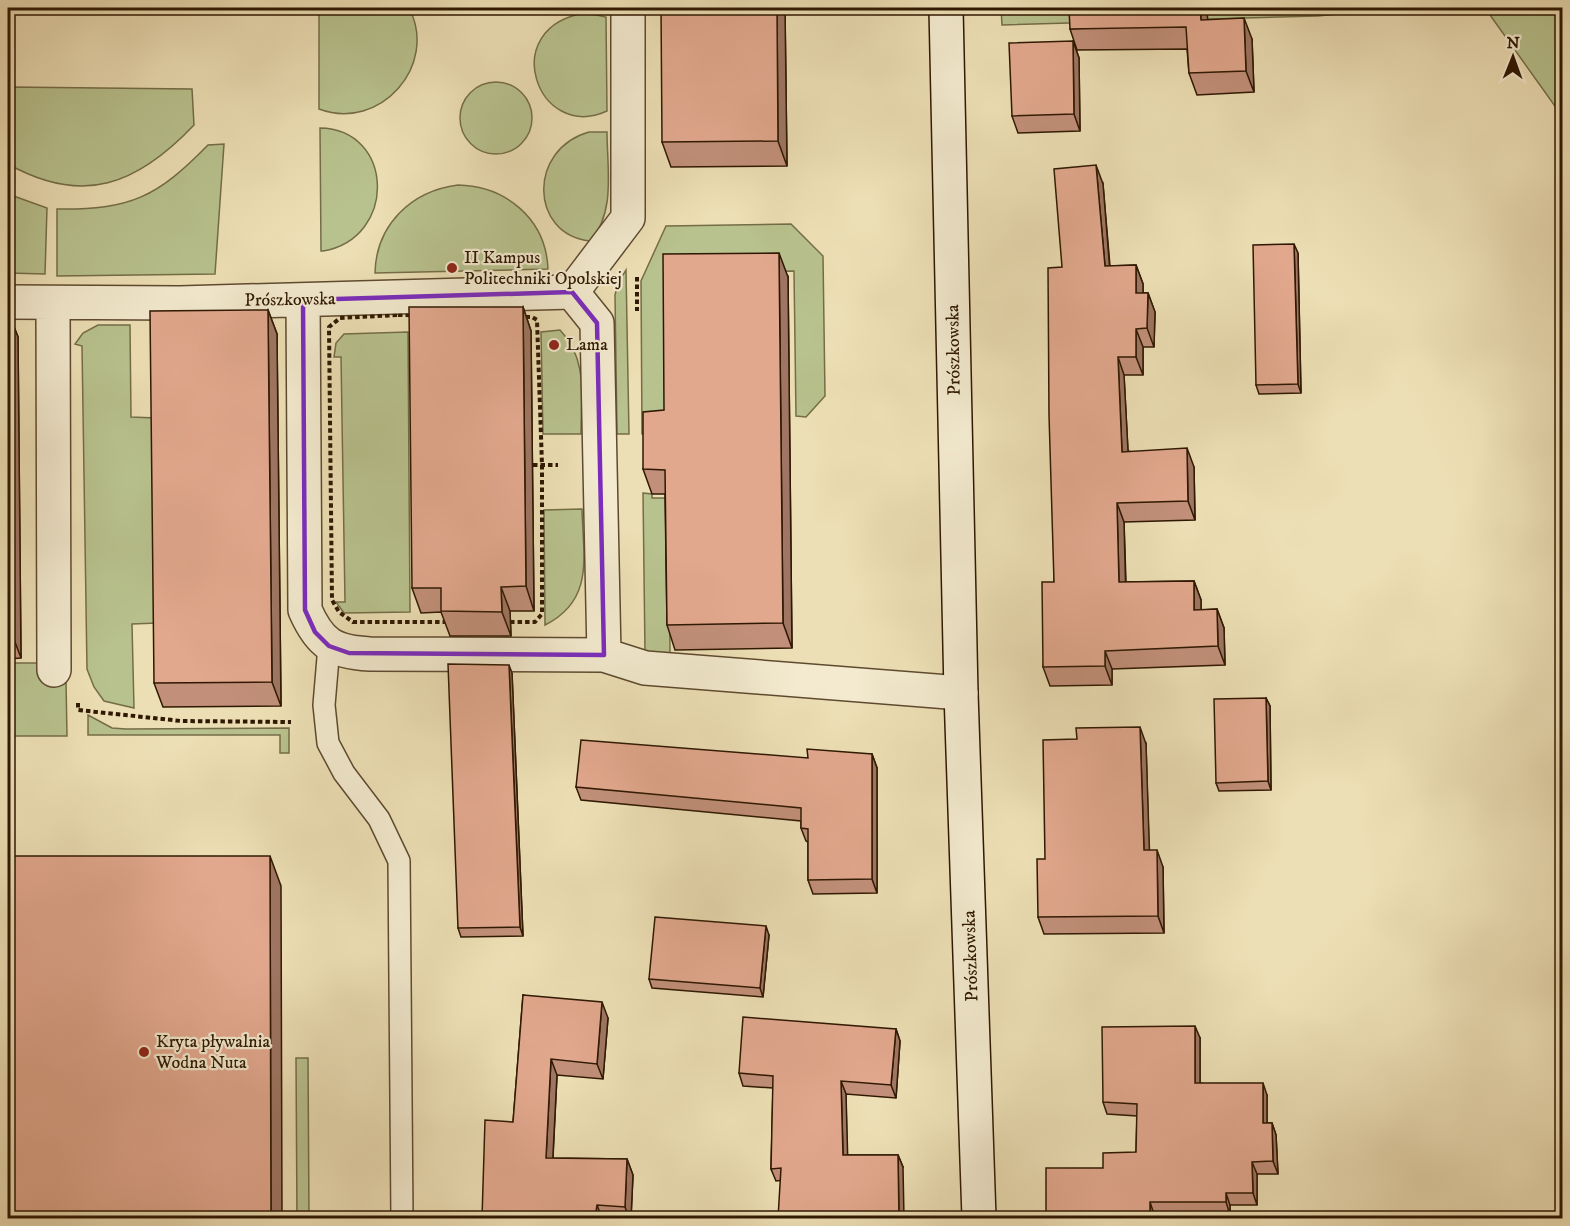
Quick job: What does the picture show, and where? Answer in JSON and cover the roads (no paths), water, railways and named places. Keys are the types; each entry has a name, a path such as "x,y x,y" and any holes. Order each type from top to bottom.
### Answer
{"street":[{"path":"603,654 597,323 572,292 628,218 628,8"},
{"name":"Prószkowska","path":"946,8 961,693 979,1218"},
{"name":"Prószkowska","path":"8,302 53,304 303,300 572,292"},
{"path":"303,300 305,610 315,632 329,646 349,653 370,654 603,654 645,668 961,693"},
{"path":"53,304 54,670"}],"lane":[{"path":"329,646 324,705 328,743 344,773 379,819 399,861 402,1218"}],"place":[{"name":"II Kampus Politechniki Opolskiej","path":"452,268"},
{"name":"Lama","path":"554,345"},
{"name":"Kryta pływalnia Wodna Nuta","path":"144,1052"}]}
